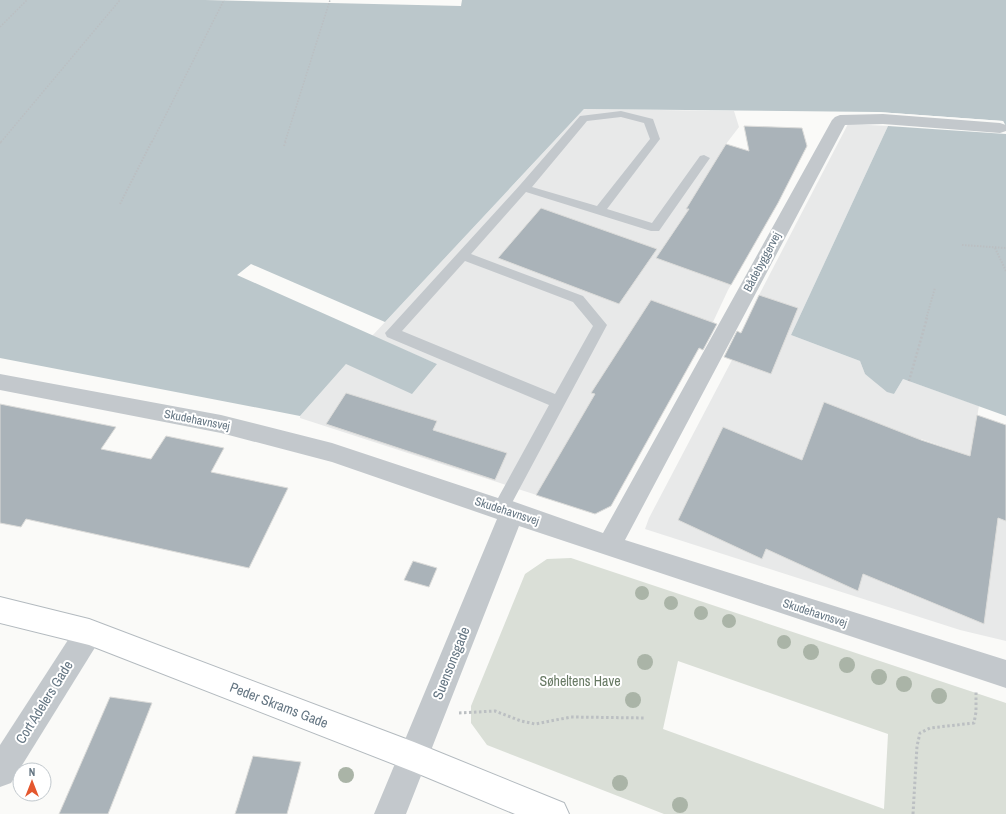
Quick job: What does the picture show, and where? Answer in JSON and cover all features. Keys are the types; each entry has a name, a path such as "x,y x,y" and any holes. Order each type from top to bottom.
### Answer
{"street":[{"name":"Bådebyggervej","path":"609,546 840,120 883,119 1000,128"},
{"name":"Skudehavnsvej","path":"0,382 221,424 332,453 506,510 609,546 1006,674"},
{"name":"Suensonsgade","path":"390,814 433,710 506,510"},
{"name":"Peder Skrams Gade","path":"0,610 89,632 414,757 553,814"},
{"name":"Cort Adelers Gade","path":"0,772 89,632"}],"lane":[{"path":"558,402 392,333 524,188 584,118 621,114 650,121 655,139 600,211"},
{"path":"524,188 655,228 704,158"},
{"path":"463,255 578,299 600,325 558,402 506,510"}],"path":[{"path":"0,27 27,0"},
{"path":"0,143 120,0"},
{"path":"120,204 224,0"},
{"path":"284,146 330,0"},
{"path":"962,245 1006,248"},
{"path":"994,247 1006,271"},
{"path":"909,381 935,288"},
{"path":"913,814 917,746 920,732 930,728 974,723 976,712 975,665"},
{"path":"433,710 460,714 495,711 520,721 535,724 571,716 646,718"}],"shaded area":[{"path":"0,0 205,0 461,6 462,0 1006,0 1006,126 1003,121 878,112 584,109 385,322 251,264 237,275 437,364 412,394 346,364 300,416 0,358"},
{"path":"584,109 734,111 739,127 726,144 759,236 728,290 713,322 611,506 595,514 300,418 300,416 346,364 437,364 372,336"},
{"path":"848,124 888,126 791,335 860,361 865,374 894,394 903,379 979,406 970,456 921,439 888,585 984,624 998,518 1006,521 1006,641 960,630 645,529 649,518 732,360 759,295"},
{"path":"888,126 1006,134 1006,416 903,379 894,394 887,392 865,374 860,361 791,335"}],"green space":[{"name":"Søheltens Have","path":"571,558 1006,703 1006,814 664,814 487,745 471,723 471,706 525,574 547,559","holes":["678,661 888,734 884,809 663,729"]}],"pier":[{"path":"878,112 1003,121 1006,128 1002,123 880,115"}],"building":[{"path":"744,126 802,128 807,146 778,203 731,285 656,258 689,209 686,209 726,144 749,151"},
{"path":"541,208 657,249 619,304 498,258"},
{"path":"759,295 798,308 771,374 724,357 737,331 741,333"},
{"path":"651,300 717,324 703,350 699,348 611,506 595,514 536,495 595,394 591,393"},
{"path":"346,393 437,421 433,430 507,453 495,480 326,424"},
{"path":"824,402 921,440 970,456 977,415 1006,425 1006,521 998,518 984,624 863,574 858,591 766,549 762,559 678,520 723,427 802,460"},
{"path":"0,404 116,427 101,449 151,459 166,436 224,448 211,472 288,488 249,568 26,519 21,527 0,523"},
{"path":"413,561 437,568 429,587 404,580"},
{"path":"110,697 152,703 108,814 59,814"},
{"path":"253,756 301,762 287,814 235,814"}]}
